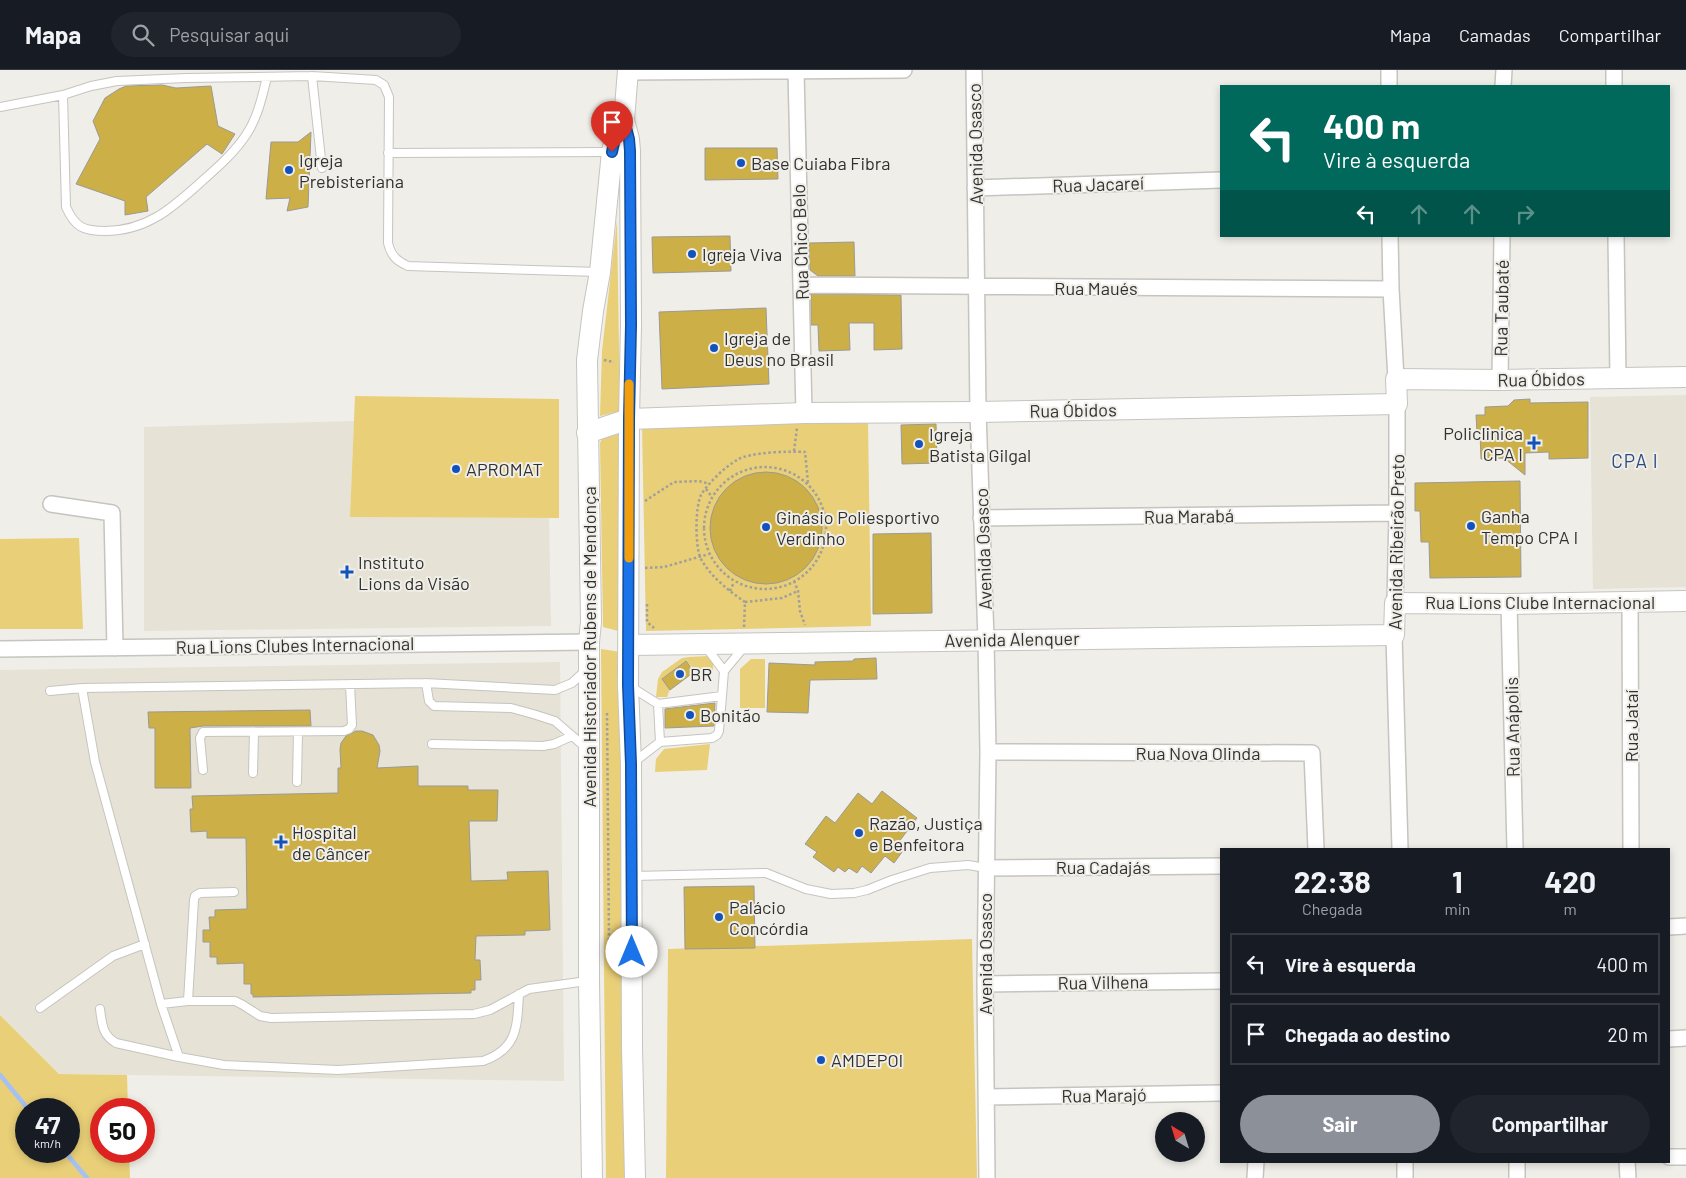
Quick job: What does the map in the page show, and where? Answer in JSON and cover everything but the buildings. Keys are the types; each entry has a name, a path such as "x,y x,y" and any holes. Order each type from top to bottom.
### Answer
{"street":[{"path":"628,71 904,70"},
{"name":"Avenida Osasco","path":"974,70 978,412 988,752 985,984 987,1178"},
{"path":"1389,85 1390,70"},
{"path":"1504,70 1504,85"},
{"path":"1614,70 1614,85"},
{"name":"Avenida Historiador Rubens de Mendonça","path":"628,71 624,120 630,151 631,287 628,685 631,764 635,1178"},
{"name":"Rua Chico Belo","path":"796,71 802,285 801,417"},
{"name":"Avenida Historiador Rubens de Mendonça","path":"592,1178 589,981 589,642 591,622 587,360 600,272 612,152 615,138 624,120"},
{"name":"Rua Jacareí","path":"976,188 1220,180"},
{"name":"Avenida Ribeirão Preto","path":"1390,237 1397,404 1394,635 1400,848"},
{"name":"Rua Taubaté","path":"1500,380 1502,237"},
{"path":"1616,237 1618,378"},
{"path":"600,272 612,275 631,287"},
{"name":"Rua Maués","path":"802,285 1391,290"},
{"name":"Rua Óbidos","path":"1396,379 1500,380 1686,377"},
{"name":"Rua Óbidos","path":"587,432 629,419 1397,404"},
{"path":"51,504 112,513 115,648"},
{"name":"Rua Marabá","path":"981,518 1397,513"},
{"name":"Rua Lions Clube Internacional","path":"1395,603 1509,604 1686,601"},
{"name":"Rua Jataí","path":"1630,603 1631,848"},
{"name":"Rua Anápolis","path":"1509,604 1515,848"},
{"name":"Avenida Alenquer","path":"629,645 704,644 747,635 986,639 1394,635"},
{"name":"Rua Lions Clubes Internacional","path":"0,649 589,642"},
{"name":"Rua Nova Olinda","path":"988,752 1312,753 1316,848"},
{"name":"Rua Cadajás","path":"986,868 1220,866"},
{"path":"1670,927 1686,926"},
{"name":"Rua Vilhena","path":"985,984 1220,981"},
{"path":"1670,1039 1686,1038"},
{"name":"Rua Marajó","path":"986,1097 1220,1093"},
{"path":"1670,1157 1686,1157"},
{"path":"1255,1178 1256,1163"},
{"path":"1405,1163 1405,1178"},
{"path":"1517,1163 1518,1178"},
{"path":"1627,1163 1628,1178"}],"lane":[{"path":"312,76 322,168"},
{"path":"0,107 63,95 91,86 117,82 186,78 312,76 376,80 384,85 389,96 388,243 390,253 398,261 408,266 600,272"},
{"path":"63,95 66,207 71,218 79,226 92,231 119,231 144,224 169,210 226,161 247,134 259,112 267,77"},
{"path":"388,153 612,152"},
{"path":"631,764 660,742 712,738 717,735 719,731 724,671 747,635"},
{"path":"704,644 724,671"},
{"path":"50,691 82,688 426,684 556,690 572,683 590,666"},
{"path":"426,684 429,700 434,706 511,708 555,721 590,752"},
{"path":"202,770 200,738 203,732 298,732 344,731 349,729 352,725 350,685"},
{"path":"628,685 658,704 722,696"},
{"path":"82,688 95,762 161,1004 179,1057"},
{"path":"658,704 660,742"},
{"path":"253,773 254,732"},
{"path":"298,732 298,782"},
{"path":"432,744 543,746 554,744 572,736"},
{"path":"632,876 766,873 806,889 831,894 854,893 867,890 930,868 968,865 986,868"},
{"path":"188,1001 194,900 200,893 234,892"},
{"path":"40,1008 113,956 145,944"},
{"path":"161,1004 188,1001 235,1001 243,1004 260,1016 271,1018 474,1014 490,1010 529,989 589,981"},
{"path":"100,1008 104,1034 116,1044 224,1065 338,1070 483,1061 497,1056 508,1047 517,1024 519,994"}],"path":[{"path":"604,360 614,362"},
{"path":"794,452 801,417"},
{"path":"798,591 782,598 745,602 708,570 700,558 696,525 700,496 717,476 738,459 780,451 805,452 808,484"},
{"path":"757,467 776,468 793,474 808,484 817,496 824,512 826,523 825,538 820,554 812,567 794,581 777,588 759,588 734,582 709,554 704,532 705,514 712,497 724,483 739,472 757,467"},
{"path":"645,501 674,482 699,481 710,484"},
{"path":"706,489 712,497"},
{"path":"645,510 646,491"},
{"path":"645,577 645,568 664,567 679,561 700,558 709,554"},
{"path":"794,581 798,591 800,611 806,625 797,625"},
{"path":"730,591 734,582"},
{"path":"745,602 747,635"},
{"path":"646,604 648,622 655,629"},
{"path":"607,705 609,939 614,969"}],"shaded area":[{"path":"617,220 620,411 600,416 602,351"},
{"path":"1686,395 1686,587 1593,589 1590,397"},
{"name":"APROMAT","path":"355,396 559,399 559,518 350,517"},
{"path":"868,420 871,626 646,631 642,426"},
{"name":"Instituto Lions da Visão","path":"354,421 350,517 549,518 551,626 144,631 144,427"},
{"path":"619,433 622,632 603,627 600,443 603,437"},
{"path":"79,538 83,629 0,629 0,539"},
{"path":"601,649 621,652 626,1178 606,1178"},
{"path":"709,656 713,662 713,672 698,672 685,661 663,679 670,689 667,697 656,697 658,679 662,672 682,658"},
{"path":"751,659 765,659 765,708 740,708 740,669"},
{"name":"Hospital de Câncer","path":"560,662 564,1081 59,1074 0,1015 0,670"},
{"path":"710,744 707,770 655,772 656,759 664,749"},
{"name":"AMDEPOl","path":"972,939 977,1178 666,1178 668,949"},
{"path":"0,1015 59,1074 127,1075 128,1098 90,1098 90,1163 129,1163 130,1178 0,1178"}],"waterway":[{"path":"0,1075 19,1098"},
{"path":"74,1163 87,1178"}],"slow traffic":[{"path":"629,384 629,558"}],"place":[{"name":"Base Cuiaba Fibra","path":"741,163"},
{"name":"Igreja Prebisteriana","path":"289,170"},
{"name":"Igreja Viva","path":"692,254"},
{"name":"Igreja de Deus no Brasil","path":"714,348"},
{"name":"Policlinica CPA I","path":"1534,443"},
{"name":"Igreja Batista Gilgal","path":"919,444"},
{"name":"APROMAT","path":"456,469"},
{"name":"Ganha Tempo CPA I","path":"1471,526"},
{"name":"Ginásio Poliesportivo Verdinho","path":"766,527"},
{"name":"Instituto Lions da Visão","path":"347,572"},
{"name":"BR","path":"680,674"},
{"name":"Bonitão","path":"690,715"},
{"name":"Razão, Justiça e Benfeitora","path":"859,833"},
{"name":"Hospital de Câncer","path":"281,842"},
{"name":"Palácio Concórdia","path":"719,917"},
{"name":"AMDEPOl","path":"821,1060"}],"district":[{"name":"CPA I","path":"1635,460"}],"route":[{"path":"612,152 615,138 624,120 630,151 631,325 628,685 631,764 632,952"}]}
